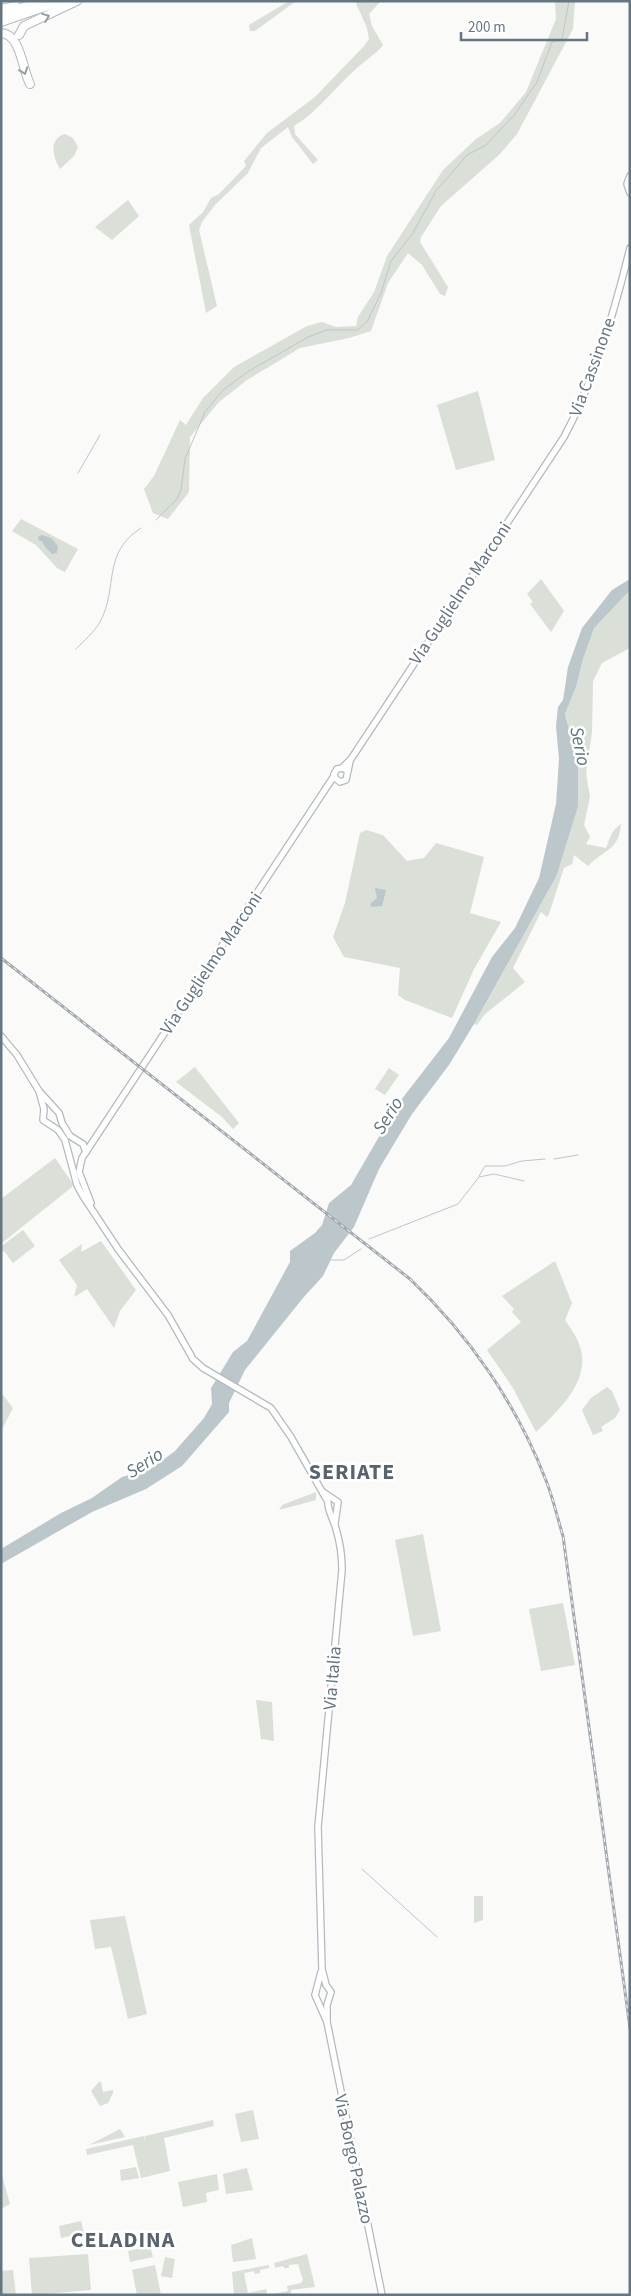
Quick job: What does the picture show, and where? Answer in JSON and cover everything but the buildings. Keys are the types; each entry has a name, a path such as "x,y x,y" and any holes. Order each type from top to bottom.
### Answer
{"highway":[{"path":"15,12 30,1"},
{"path":"3,15 41,1"},
{"path":"3,15 62,1"},
{"path":"19,36 24,26 76,1"},
{"path":"1,33 8,34 16,43 24,74 30,84"}],"main road":[{"path":"630,176 627,184 630,193"},
{"name":"Via Cassinone","path":"569,427 604,337 630,248"},
{"name":"Via Guglielmo Marconi","path":"344,769 569,427"},
{"path":"329,787 340,782 347,778 344,769 336,770 334,776 340,782"},
{"name":"Via Guglielmo Marconi","path":"83,1156 329,787 334,776"},
{"path":"1,1036 17,1055 39,1091 59,1112 62,1123 78,1142 86,1148 79,1172 82,1185 91,1205 133,1268"},
{"path":"39,1091 43,1120 60,1132 67,1143 68,1152 83,1196 168,1315 191,1356 203,1368 271,1408 291,1437 320,1490 330,1500 333,1509"},
{"path":"43,1113 54,1108"},
{"path":"83,1156 73,1159 68,1152 70,1143 93,1139"},
{"path":"330,1500 338,1502 333,1509"},
{"name":"Via Italia","path":"318,1834 342,1570 342,1555 333,1509"},
{"name":"Via Borgo Palazzo","path":"318,1834 322,1969 326,1985 331,1992 327,2022"},
{"name":"Via Borgo Palazzo","path":"322,1969 318,1986 314,1993 327,2022 382,2295"},
{"path":"318,1986 326,1985"},
{"path":"318,2000 329,1999"}],"shaded area":[{"path":"289,1 296,1 255,31 250,31 249,25"},
{"path":"355,1 381,1 369,14 372,26 383,45 349,75 319,106 294,126 295,134 318,160 313,164 292,137 288,127 261,148 248,173 215,205 202,222 199,230 217,306 206,313 189,225 203,212 211,198 219,194 246,166 244,161 267,133 315,97 364,46 369,39 367,28"},
{"path":"555,1 575,1 573,29 517,134 500,154 441,206 421,237 420,242 448,287 445,296 440,294 422,265 408,253 388,283 371,331 349,338 300,348 247,380 219,402 190,437 189,492 168,519 153,513 144,489 154,476 180,420 186,425 203,398 234,367 307,326 322,322 336,327 356,326 358,317 374,292 387,256 443,170 476,139 500,123 526,92 556,19"},
{"path":"65,134 73,138 78,147 74,156 60,169 55,159 54,144 60,136"},
{"path":"128,200 139,216 112,240 95,227"},
{"path":"478,391 495,460 456,470 437,405"},
{"path":"21,519 78,549 65,572 57,568 36,545 12,531"},
{"path":"42,535 51,538 58,546 57,553 52,554 42,541 39,541 38,537"},
{"path":"541,579 564,611 551,632 530,604 533,602 527,594"},
{"path":"630,579 630,590 594,628 576,687 565,714 578,764 578,806 556,877 474,1024 449,1065 412,1114 379,1169 354,1227 334,1253 323,1276 245,1370 229,1403 229,1412 182,1466 146,1489 92,1512 1,1564 1,1549 61,1513 92,1498 122,1477 152,1468 175,1451 204,1418 212,1404 211,1388 233,1352 247,1341 290,1262 290,1251 315,1233 322,1225 329,1203 351,1185 398,1104 449,1038 492,957 515,928 539,878 556,804 559,759 556,726 558,707 563,700 568,667 582,628 612,590"},
{"path":"630,590 630,644 628,649 602,663 593,681 592,732 586,773 590,797 584,825 590,837 586,844 606,848 613,832 621,824 620,833 614,845 588,866 574,855 572,864 564,868 549,914 547,917 541,912 513,968 525,982 484,1015 477,1025 474,1024 556,877 568,725 565,714 576,687 594,627"},
{"path":"366,830 383,835 407,861 424,858 436,843 484,857 470,913 501,922 474,969 452,1018 405,1000 398,995 400,968 344,957 333,937 345,903 360,833"},
{"path":"375,888 386,890 382,906 372,907 370,904 377,898"},
{"path":"195,1067 239,1123 233,1129 222,1117 176,1082"},
{"path":"389,1068 399,1075 385,1095 375,1089"},
{"path":"55,1158 73,1184 72,1187 2,1243 3,1245 23,1230 35,1246 13,1263 4,1251 1,1252 1,1199"},
{"path":"101,1241 136,1290 120,1311 114,1328 87,1289 74,1297 77,1285 59,1260 82,1244 81,1252"},
{"path":"555,1261 572,1303 565,1320 579,1344 582,1357 581,1369 578,1381 571,1393 536,1432 513,1388 487,1350 521,1322 512,1312 514,1309 502,1296"},
{"path":"607,1387 612,1391 620,1410 615,1418 601,1427 603,1431 593,1435 582,1410 591,1398"},
{"path":"3,1395 13,1408 1,1431 1,1396"},
{"path":"316,1492 316,1500 279,1510 282,1505"},
{"path":"423,1534 441,1631 413,1636 395,1540"},
{"path":"563,1603 575,1665 541,1671 529,1609"},
{"path":"256,1700 272,1702 274,1741 261,1739"},
{"path":"474,1896 483,1896 483,1920 474,1923"},
{"path":"125,1916 147,2014 128,2019 111,1947 95,1949 90,1920"},
{"path":"101,2082 103,2092 113,2090 108,2103 100,2106 91,2091"},
{"path":"253,2110 259,2139 241,2142 235,2114"},
{"path":"213,2120 214,2126 164,2138 170,2171 141,2178 133,2145 87,2155 86,2149 144,2136 146,2142 145,2136"},
{"path":"120,2129 125,2137 89,2145"},
{"path":"136,2167 139,2178 121,2181 120,2170"},
{"path":"247,2168 253,2190 226,2194 223,2174"},
{"path":"1,2172 10,2204 1,2209"},
{"path":"217,2174 219,2190 206,2193 207,2202 183,2207 178,2182"},
{"path":"81,2221 84,2233 61,2238 59,2226"},
{"path":"252,2238 256,2259 233,2262 231,2245"},
{"path":"150,2246 153,2257 130,2262 128,2251"},
{"path":"88,2254 91,2290 32,2295 29,2258"},
{"path":"307,2254 315,2287 291,2290 291,2295 268,2295 288,2291 287,2286 301,2283 303,2280 298,2264 289,2265 289,2268 284,2268 283,2266 275,2268 274,2263"},
{"path":"165,2257 175,2259 172,2278 161,2276"},
{"path":"155,2265 161,2295 137,2295 132,2270"},
{"path":"269,2265 269,2268 260,2270 260,2273 255,2274 254,2271 244,2273 248,2293 266,2289 267,2294 234,2295 232,2272"},
{"path":"13,2270 16,2295 1,2295 1,2271"}],"waterway":[{"path":"156,520 177,499 181,490 185,459 205,412 223,390 249,371 308,337 327,330 357,330 367,322 381,293 391,261 413,233 436,191 467,155 486,145 515,114 537,82 552,42 562,39 569,1"},
{"path":"78,473 100,435"},
{"path":"76,649 92,633 106,609 115,560 120,549 141,528"},
{"path":"554,1159 578,1155"},
{"path":"479,1176 485,1166 505,1166 522,1161 545,1159"},
{"path":"369,1239 458,1204 479,1177 494,1174 524,1181"},
{"path":"330,1260 344,1260 361,1249"},
{"path":"362,1869 437,1937"}],"railway":[{"path":"1,958 410,1279 471,1346 505,1397 520,1423 545,1478 563,1536 630,2028"}],"district":[{"name":"SERIATE","path":"352,1471"},
{"name":"CELADINA","path":"123,2239"}],"water label":[{"name":"Serio","path":"581,746"},
{"name":"Serio","path":"387,1115"},
{"name":"Serio","path":"144,1462"}]}
